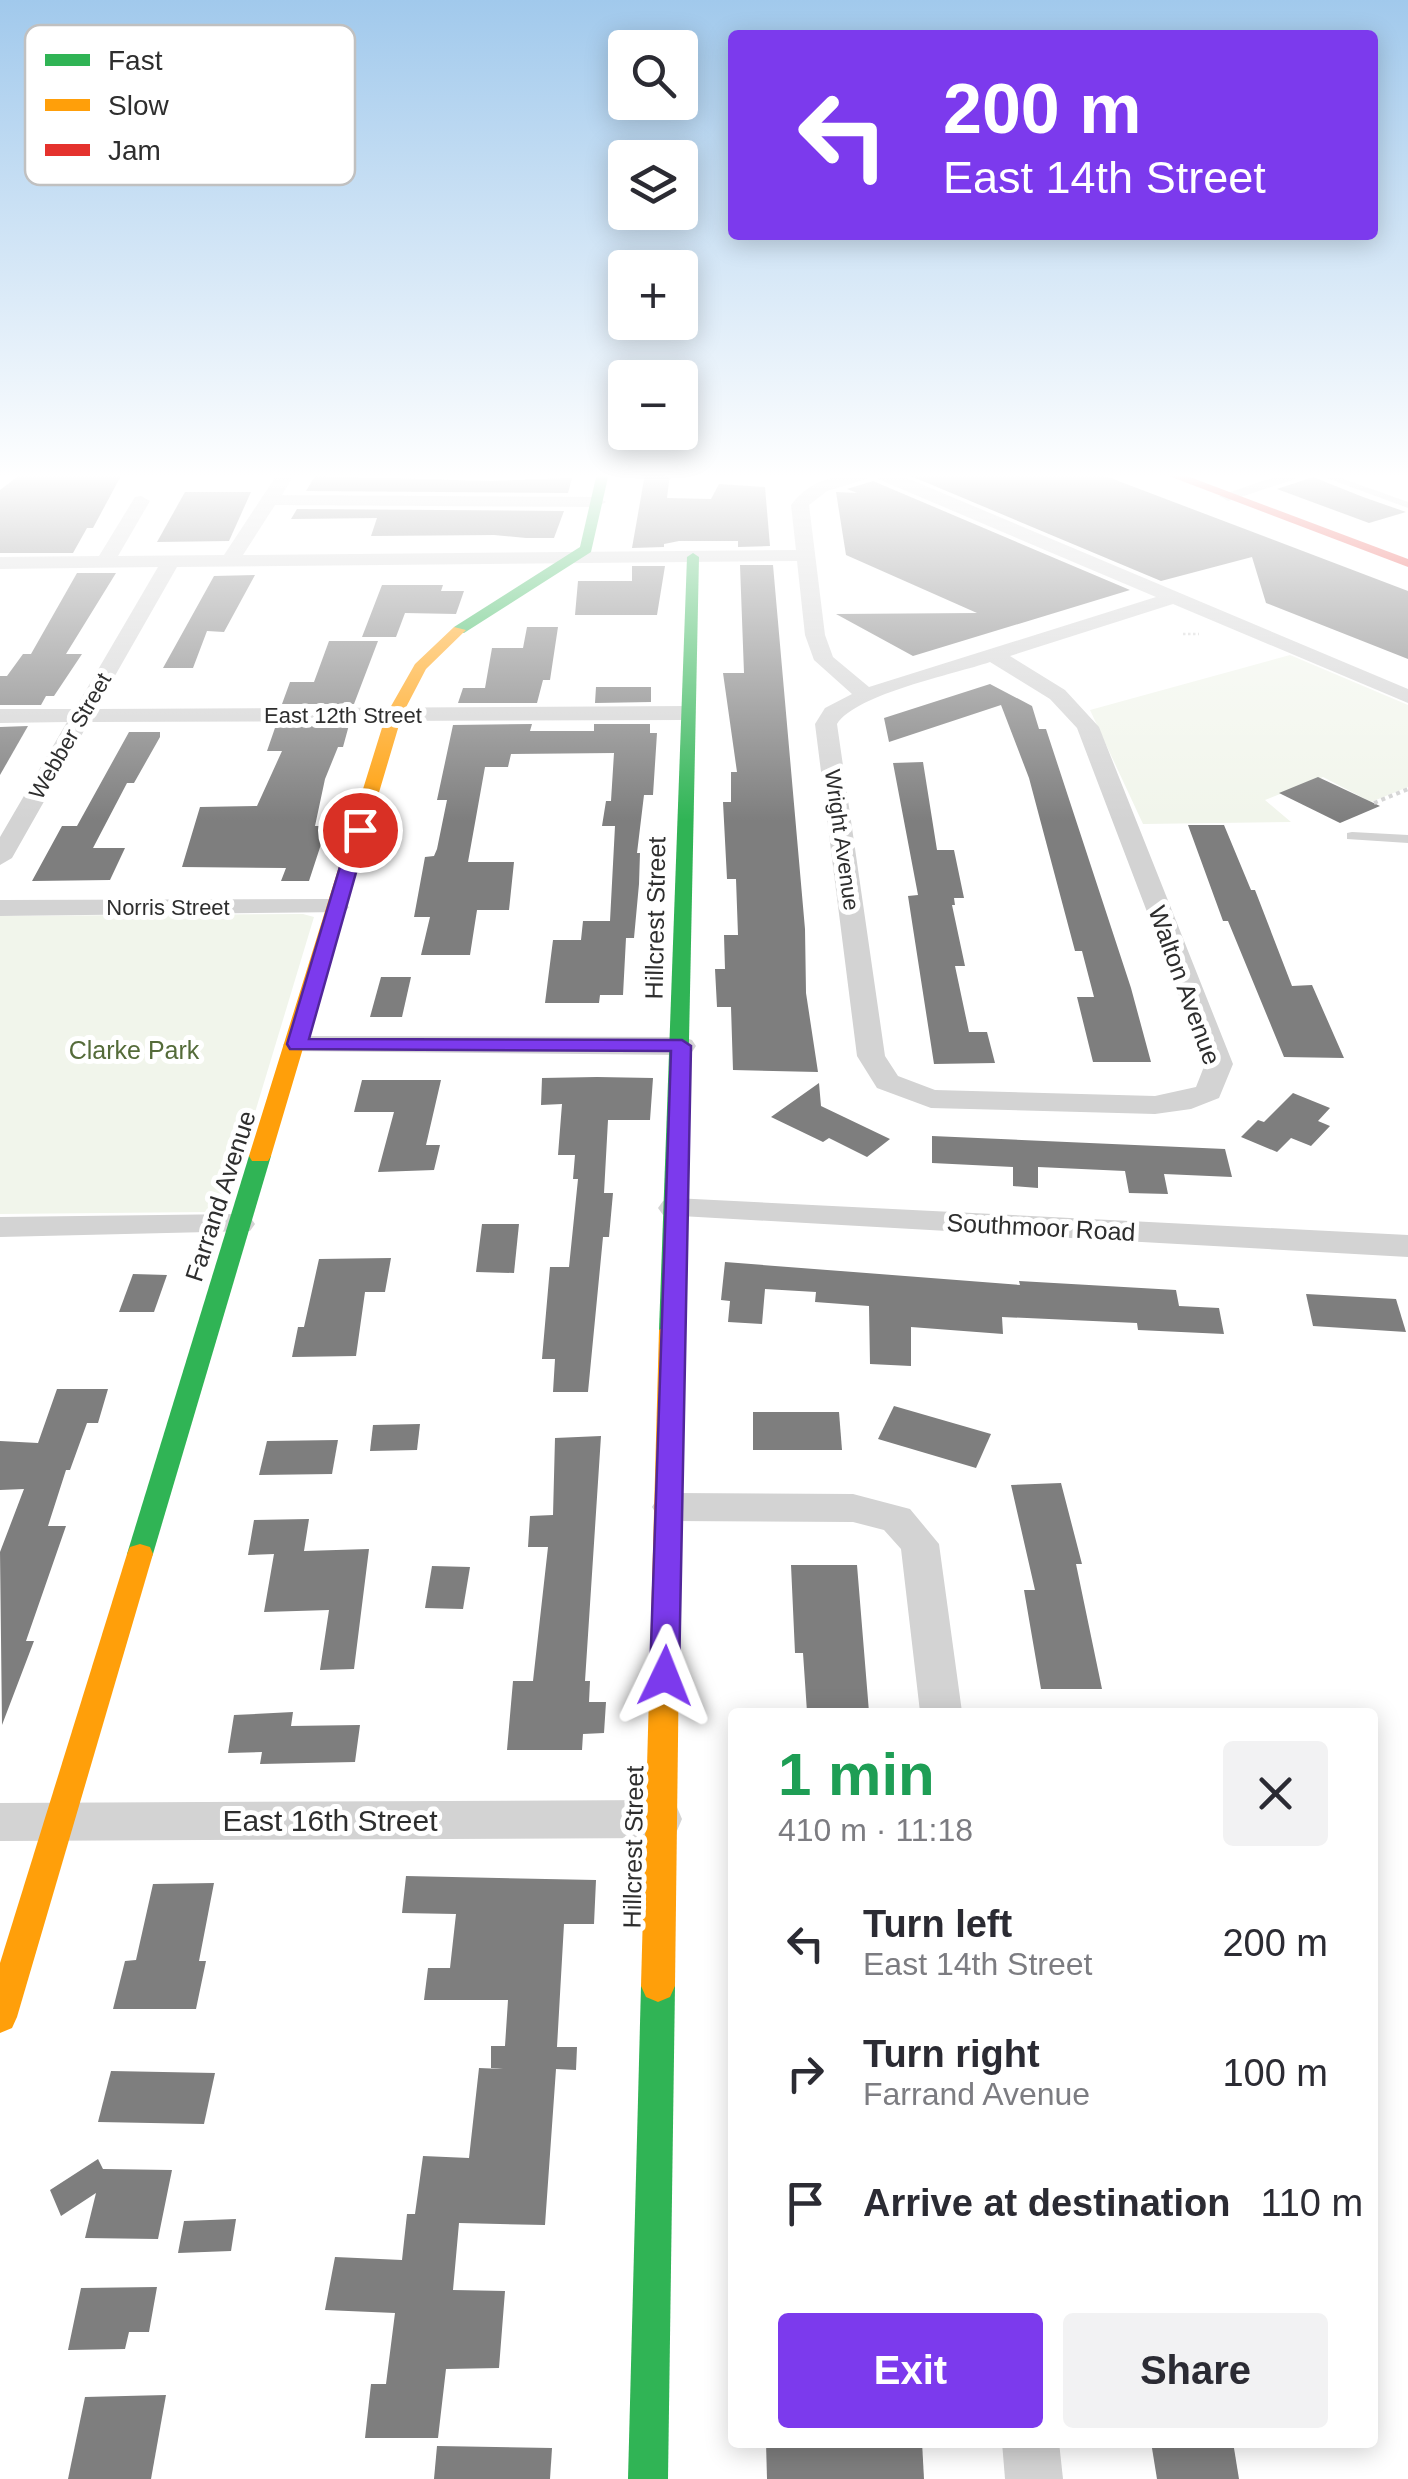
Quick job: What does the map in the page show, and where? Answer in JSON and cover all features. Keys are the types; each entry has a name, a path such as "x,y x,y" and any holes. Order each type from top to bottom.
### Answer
{"street":[{"name":"Webber Street","path":"0,858 155,589"},
{"name":"Farrand Avenue","path":"0,2017 394,715 412,679 444,642 523,589"},
{"name":"Hillcrest Street","path":"648,2479 674,1208 682,1046 685,713 691,589"},
{"path":"819,589 815,635 824,660 866,695 1172,598"},
{"path":"1150,589 1408,697"},
{"name":"Walton Avenue","path":"931,1099 1155,1105 1191,1100 1209,1092 1219,1064 1088,727 1074,706 1059,694 994,656"},
{"name":"Wright Avenue","path":"866,695 833,713 826,724 871,1056 887,1082 931,1099"},
{"name":"East 12th Street","path":"0,716 685,713"},
{"name":"Norris Street","path":"0,908 336,907"},
{"path":"297,1044 682,1046"},
{"name":"Southmoor Road","path":"674,1208 1408,1246"},
{"path":"0,1227 238,1224"},
{"path":"670,1507 852,1508 896,1518 920,1544 940,1708"},
{"name":"East 16th Street","path":"0,1822 660,1819"},
{"path":"1031,2448 1034,2479"}],"lane":[{"path":"1352,836 1408,840"}],"path":[{"path":"1183,634 1200,634"},
{"path":"1374,803 1408,790"}],"green space":[{"path":"1290,655 1408,705 1408,787 1371,802 1323,777 1265,800 1291,822 1143,824 1090,710"},
{"name":"Clarke Park","path":"0,916 314,917 228,1202 208,1212 0,1214"}],"building":[{"path":"68,589 106,589 66,654 82,654 54,696 46,696 41,705 0,705 0,676 7,676 23,654 31,654"},
{"path":"207,589 248,589 224,632 207,631 193,668 163,668"},
{"path":"381,589 464,591 456,614 405,613 396,637 362,637"},
{"path":"577,589 661,589 657,615 575,615"},
{"path":"741,589 775,589 805,929 806,993 818,1072 733,1070 731,1007 717,1007 715,969 725,969 724,935 738,935 736,879 727,879 723,802 731,802 731,772 737,772 723,673 744,673"},
{"path":"922,589 1130,590 913,656 836,614 977,613"},
{"path":"1262,589 1408,591 1408,659 1266,603"},
{"path":"527,627 558,627 550,680 543,680 537,703 458,703 463,688 485,688 492,648 523,648"},
{"path":"329,641 378,641 354,704 282,704 290,682 314,682"},
{"path":"990,684 1032,706 1039,729 1046,729 1131,988 1151,1062 1093,1062 1077,997 1094,997 1082,951 1075,951 1029,778 1001,705 889,742 884,718"},
{"path":"596,687 651,687 651,702 595,703"},
{"path":"532,724 530,731 594,731 594,724 650,724 650,733 657,733 653,795 644,795 634,938 626,938 623,995 600,995 599,1003 545,1003 553,940 581,940 583,921 610,921 615,826 602,826 606,801 611,801 614,753 511,754 508,767 485,767 468,862 514,862 509,910 477,910 470,955 421,955 430,917 414,917 425,857 434,856 437,849 447,800 437,800 453,725"},
{"path":"276,725 349,725 343,747 338,747 325,779 315,826 327,826 309,881 281,881 286,868 182,867 200,807 257,806 282,751 267,751"},
{"path":"28,726 0,775 0,727"},
{"path":"129,732 160,732 160,737 134,783 127,783 93,848 125,848 110,880 32,881 62,826 77,826"},
{"path":"923,762 937,850 954,850 964,898 954,898 952,905 965,966 955,966 969,1032 987,1032 995,1063 934,1064 908,896 918,895 893,763"},
{"path":"1318,777 1380,806 1340,823 1279,793"},
{"path":"1188,825 1224,825 1251,890 1255,890 1292,986 1312,985 1344,1058 1284,1057 1228,921 1223,921"},
{"path":"381,977 411,977 402,1017 370,1017"},
{"path":"542,1078 653,1078 650,1120 608,1120 604,1193 613,1193 609,1237 603,1237 588,1392 553,1392 555,1359 542,1359 550,1267 569,1267 578,1179 573,1179 575,1155 558,1155 562,1104 541,1105"},
{"path":"362,1080 441,1080 426,1145 440,1145 434,1170 378,1172 394,1112 354,1112"},
{"path":"819,1083 821,1106 890,1139 867,1157 829,1138 823,1142 771,1117"},
{"path":"1293,1093 1330,1108 1318,1121 1330,1126 1311,1146 1291,1138 1277,1152 1241,1137 1258,1120 1264,1122"},
{"path":"932,1136 1225,1149 1232,1177 1164,1174 1168,1194 1129,1193 1125,1171 1038,1167 1038,1188 1013,1186 1013,1167 932,1163"},
{"path":"482,1224 519,1224 514,1273 476,1272"},
{"path":"391,1258 385,1292 365,1292 356,1356 292,1357 298,1327 304,1327 319,1259"},
{"path":"725,1262 1020,1285 1019,1281 1176,1290 1179,1306 1219,1308 1224,1334 1138,1330 1137,1323 1002,1317 1003,1334 911,1327 911,1366 870,1364 869,1306 815,1302 816,1292 765,1289 762,1324 728,1322 730,1301 721,1300"},
{"path":"133,1274 167,1275 154,1312 119,1312"},
{"path":"1306,1294 1396,1299 1406,1332 1313,1326"},
{"path":"57,1389 108,1389 98,1423 87,1423 70,1470 66,1470 48,1526 66,1526 26,1641 34,1641 2,1725 0,1552 24,1489 0,1490 0,1441 38,1443"},
{"path":"894,1406 991,1434 976,1468 878,1439"},
{"path":"753,1412 839,1412 842,1450 753,1450"},
{"path":"420,1424 417,1450 370,1451 373,1425"},
{"path":"601,1436 585,1681 590,1681 589,1702 606,1702 604,1733 583,1734 582,1750 507,1750 513,1681 533,1681 548,1547 528,1547 530,1516 553,1515 555,1438"},
{"path":"338,1440 332,1474 259,1475 267,1441"},
{"path":"1061,1483 1082,1564 1076,1564 1102,1689 1041,1689 1024,1590 1035,1590 1011,1485"},
{"path":"309,1519 304,1551 369,1549 354,1669 320,1670 329,1610 264,1612 274,1554 248,1555 254,1520"},
{"path":"791,1565 857,1565 869,1708 807,1708 803,1653 795,1653"},
{"path":"432,1566 470,1567 463,1609 425,1608"},
{"path":"293,1712 291,1726 360,1725 355,1762 260,1764 262,1752 228,1753 234,1715"},
{"path":"406,1876 596,1880 594,1924 564,1924 557,2047 577,2047 576,2070 556,2069 545,2225 459,2223 453,2290 505,2291 499,2368 446,2369 438,2438 365,2438 371,2384 386,2384 395,2313 325,2310 335,2257 402,2260 407,2214 415,2214 423,2156 469,2158 479,2068 503,2069 491,2068 491,2046 505,2046 508,2000 424,2000 428,1968 450,1968 456,1914 402,1913"},
{"path":"214,1883 199,1961 206,1961 196,2009 113,2009 125,1961 136,1960 153,1884"},
{"path":"111,2071 215,2073 204,2124 98,2122"},
{"path":"98,2159 103,2169 172,2170 158,2239 85,2238 96,2193 61,2216 50,2190"},
{"path":"236,2219 231,2251 178,2253 184,2221"},
{"path":"157,2287 149,2332 129,2332 125,2349 68,2350 81,2288"},
{"path":"166,2395 151,2479 68,2479 85,2397"},
{"path":"437,2446 552,2448 550,2479 434,2479"},
{"path":"766,2448 922,2448 924,2479 767,2479"},
{"path":"1152,2448 1234,2448 1239,2479 1157,2479"}],"traffic: fast":[{"path":"459,630 524,589"},
{"path":"671,1330 692,589"},
{"path":"140,1554 260,1156"},
{"path":"648,2479 658,1986"}],"traffic: slow":[{"path":"260,1156 394,715 420,667 459,630"},
{"path":"658,1986 671,1330"},
{"path":"0,2017 140,1554"}],"route":[{"path":"360,830 297,1044 682,1046 674,1208 665,1676"}]}
